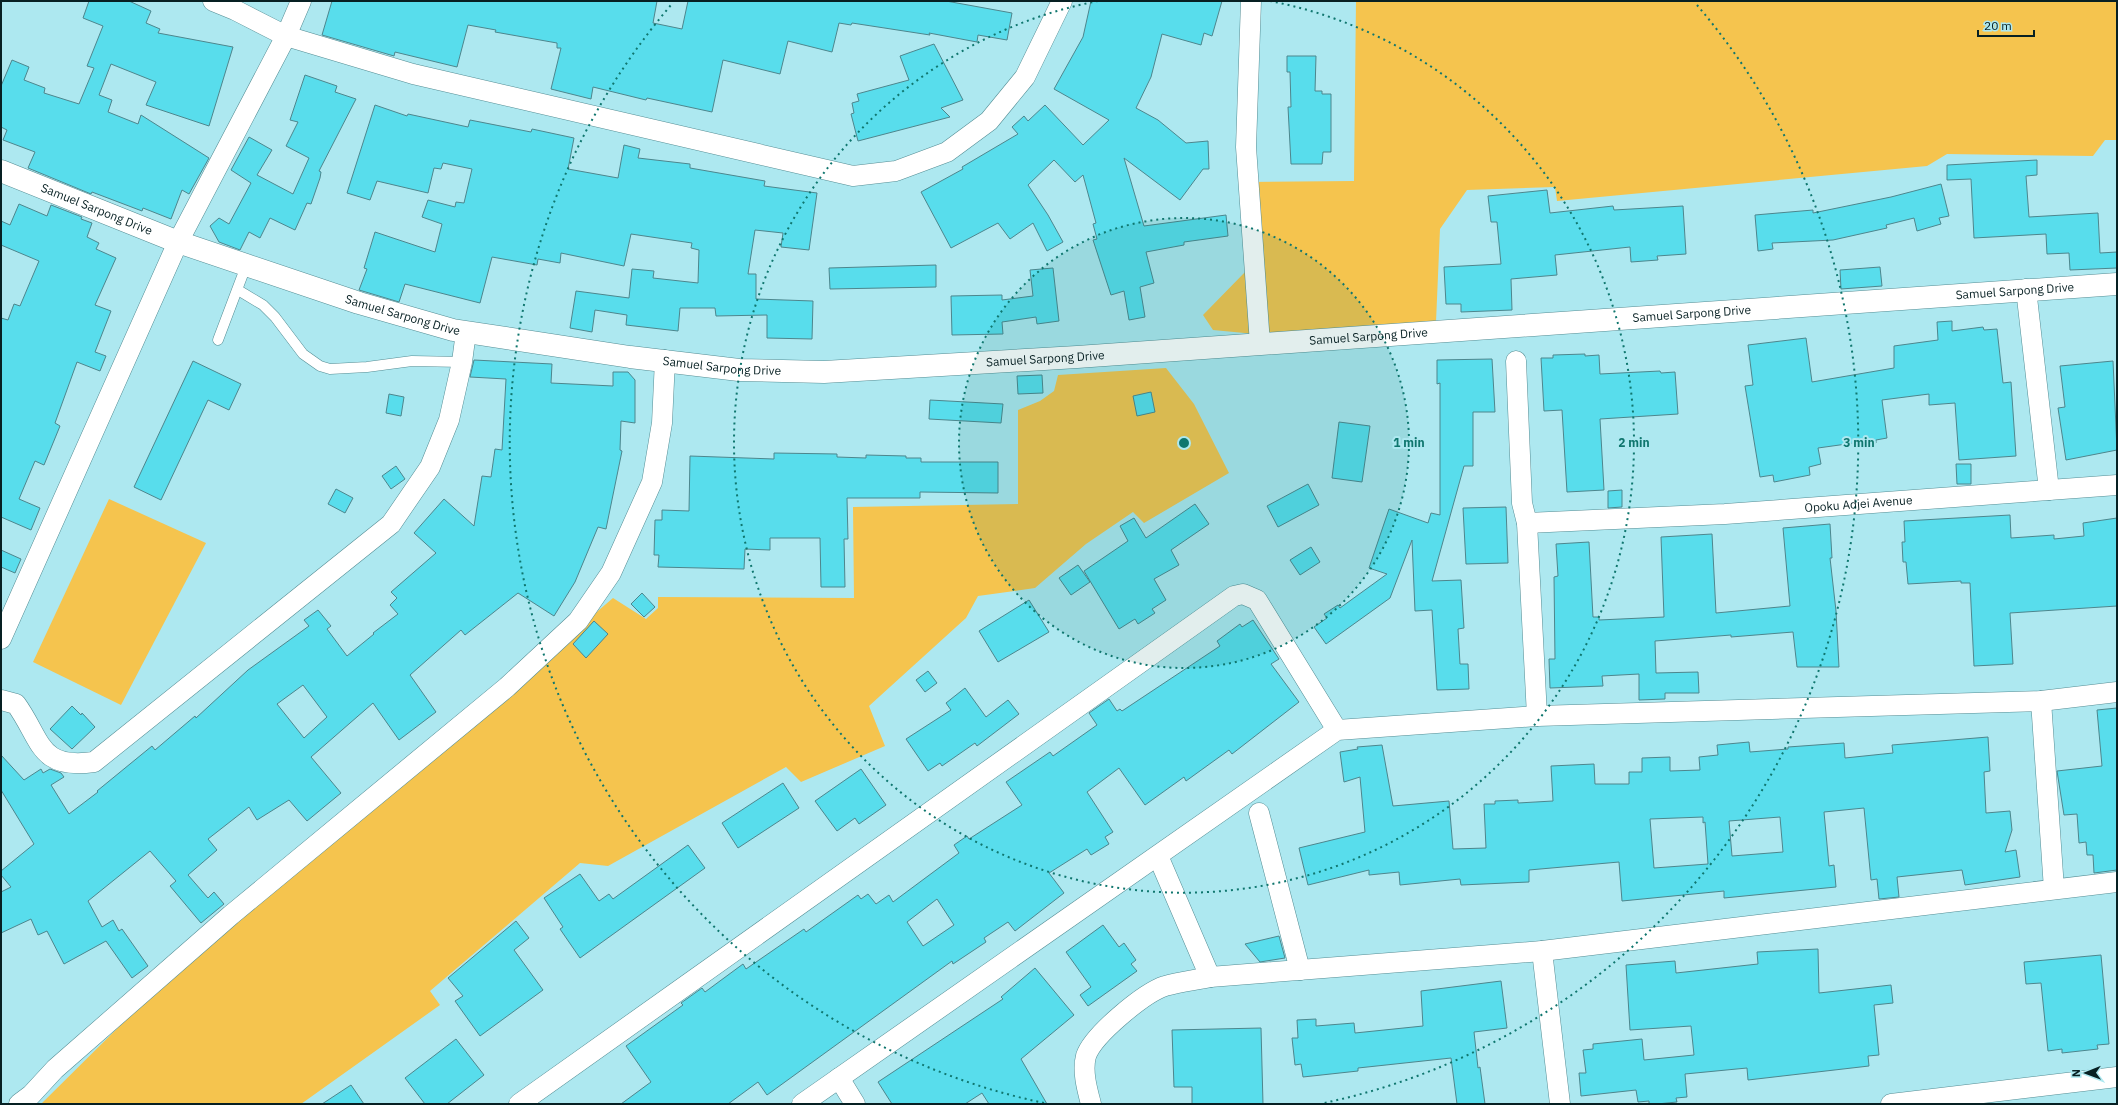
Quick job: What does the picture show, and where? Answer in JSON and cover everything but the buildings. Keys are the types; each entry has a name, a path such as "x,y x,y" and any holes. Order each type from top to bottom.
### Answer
{"street":[{"path":"213,1 235,10 286,36 413,74 853,176 896,171 947,152 989,121 1025,77 1059,2"},
{"path":"1,639 178,242 286,36 301,1"},
{"path":"1251,1 1246,147 1260,344"},
{"name":"Samuel Sarpong Drive","path":"1,171 178,242 246,266 359,303 466,332 630,357 739,370 824,372 1260,344 2026,289 2117,284"},
{"path":"2026,289 2050,490"},
{"path":"1,700 16,704 45,753 59,762 76,764 94,762 391,524 430,467 449,420 462,362 466,332"},
{"path":"19,1104 61,1064 231,915 507,687 578,621 611,573 652,482 662,423 665,360"},
{"path":"1516,361 1522,503 1527,523 1537,716"},
{"name":"Opoku Adjei Avenue","path":"1527,523 1733,513 2117,485"},
{"path":"519,1104 1234,596 1243,594 1257,600 1337,730"},
{"path":"802,1104 1337,730 1537,716 2041,701 2117,692"},
{"path":"2041,701 2054,889"},
{"path":"1259,813 1300,970"},
{"path":"1158,856 1210,977"},
{"path":"1091,1104 1085,1072 1086,1056 1096,1038 1145,996 1165,986 1210,977 1542,951 2117,882"},
{"path":"1542,951 1560,1104"},
{"path":"1891,1104 2117,1077"},
{"path":"838,1078 855,1104"}],"lane":[{"path":"218,340 246,266"},
{"path":"238,290 263,305 275,317 303,354 320,366 341,370 418,361 462,362"}],"shaded area":[{"path":"1356,1 2117,1 2117,140 2105,140 2093,156 1947,154 1927,166 1557,201 1555,187 1467,190 1440,229 1436,322 1255,334 1213,330 1203,315 1247,270 1246,182 1354,181"},
{"path":"1166,368 1194,404 1229,473 1144,523 1133,512 1086,544 1035,588 978,596 966,618 869,706 885,746 801,782 786,767 608,866 580,863 430,991 440,1005 301,1104 41,1104 148,998 613,598 646,619 658,608 658,597 854,598 853,507 1018,504 1018,410 1040,401 1054,391 1058,375"},
{"path":"109,499 206,543 121,705 33,662"}]}
